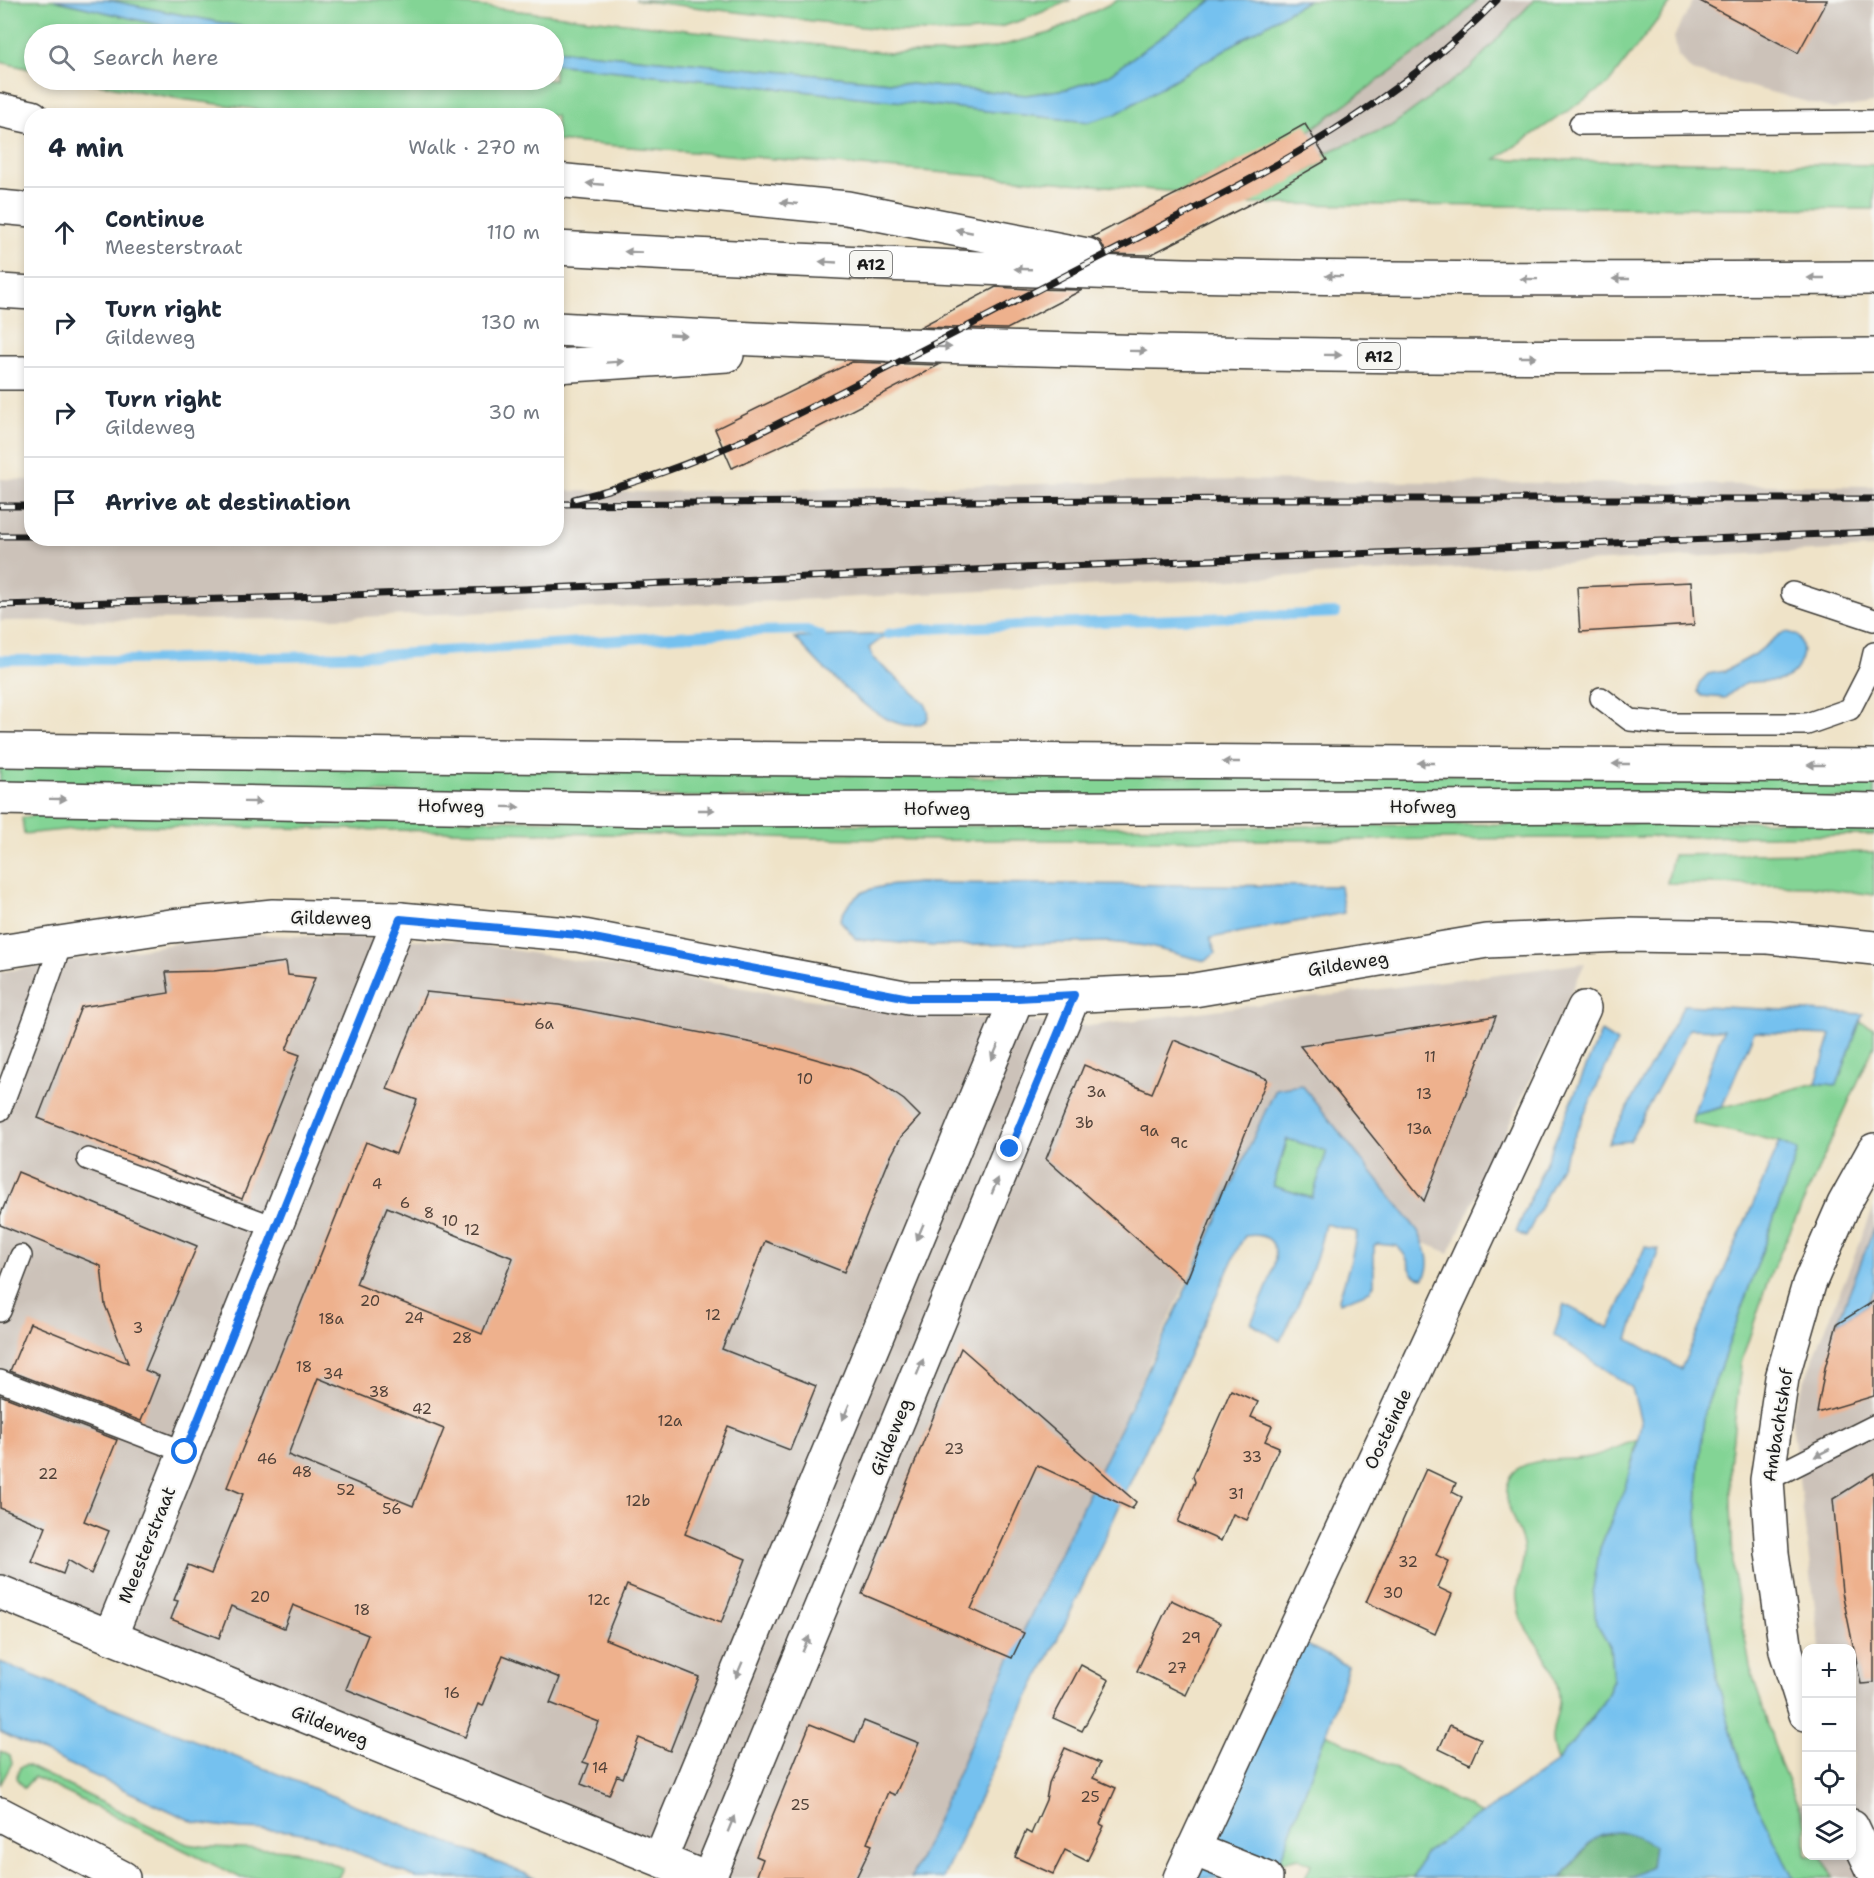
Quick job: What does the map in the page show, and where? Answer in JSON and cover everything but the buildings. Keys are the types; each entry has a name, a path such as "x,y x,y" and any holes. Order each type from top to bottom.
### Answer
{"main road":[{"path":"0,110 24,115"},
{"name":"A12","path":"564,181 847,208 1186,275"},
{"path":"0,207 24,209"},
{"name":"A12","path":"564,248 841,263 1186,275 1587,279 1874,278"},
{"path":"0,291 24,292"},
{"name":"A12","path":"564,329 885,345 1379,356 1874,355"},
{"name":"A12","path":"564,365 885,345"},
{"path":"0,373 24,373"},
{"path":"0,750 666,758 1874,766"},
{"name":"Hofweg","path":"0,798 664,810 1654,806 1874,810"},
{"name":"Gildeweg","path":"0,952 171,926 273,916 400,919 578,935 909,998 1017,998 1194,990 1487,941 1623,935 1768,937 1874,948"},
{"name":"Meesterstraat","path":"110,1637 400,919"},
{"name":"Gildeweg","path":"0,1592 707,1878 1074,995"},
{"path":"660,1859 1017,998"},
{"name":"Oosteinde","path":"1266,1878 1192,1860 1584,1008"},
{"name":"Ambachtshof","path":"1802,1701 1786,1651 1772,1553 1767,1480 1782,1378 1809,1284 1844,1204 1874,1150"},
{"path":"0,1814 123,1878"},
{"path":"1856,1836 1874,1872"}],"lane":[{"path":"1580,124 1874,121"},
{"path":"1792,592 1874,620"},
{"path":"1601,698 1630,720 1671,724 1807,724 1850,709 1870,670 1874,653"},
{"path":"0,1110 61,944"},
{"path":"88,1159 275,1227"},
{"path":"0,1311 21,1256"},
{"path":"0,1382 185,1452"},
{"path":"1767,1480 1874,1426"}],"shaded area":[{"path":"1477,0 1534,0 1470,68 1391,126 1323,154 1309,131 1449,29"},
{"path":"1694,0 1874,0 1874,103 1833,109 1692,71 1678,56 1674,37"},
{"path":"0,479 24,480 24,546 564,546 564,491 646,492 1234,480 1874,486 1874,548 777,601 309,619 0,621"},
{"path":"234,934 457,941 889,1012 1089,1026 1585,963 1449,1253 1239,1168 911,1878 689,1878 0,1591 0,972"},
{"path":"1874,1207 1874,1878 1719,1878 1802,1804 1802,1860 1856,1860 1856,1644 1820,1644 1791,1414"}],"green space":[{"path":"0,0 54,0 155,24 24,24 24,68 0,62"},
{"path":"108,0 424,0 889,53 944,53 993,48 1050,33 1118,0 1213,0 1107,76 1067,89 1026,95 564,51 564,24 228,24"},
{"path":"635,0 1071,0 1002,27 948,33 897,31"},
{"path":"1308,0 1477,0 1449,29 1309,131 1234,164 1179,192 564,142 564,108 247,108 131,90 564,90 564,65 1089,122 1116,114"},
{"path":"1534,0 1673,0 1608,84 1496,159 1874,165 1874,209 1248,204 1326,161 1323,154 1391,126 1470,68"},
{"path":"0,761 967,777 1874,772 1874,798 1180,804 0,787"},
{"path":"38,814 1226,827 1802,821 1874,822 1874,835 1351,840 928,840 113,825 24,834 22,818"},
{"path":"1874,852 1874,895 1809,886 1667,883 1673,855"},
{"path":"1860,1022 1874,1028 1874,1046 1768,1280 1741,1363 1730,1465 1733,1568 1750,1667 1780,1763 1802,1815 1802,1860 1823,1860 1834,1878 1793,1878 1757,1806 1735,1746 1718,1683 1699,1560 1697,1510 1699,1461 1705,1410 1798,1151 1780,1142 1692,1123 1693,1115 1816,1083 1837,1085"},
{"path":"1288,1139 1327,1151 1312,1198 1273,1186"},
{"path":"1637,1440 1626,1487 1600,1548 1596,1623 1610,1647 1613,1680 1601,1706 1557,1762 1552,1739 1559,1704 1558,1689 1550,1665 1519,1613 1517,1587 1524,1552 1510,1511 1508,1484 1512,1475 1526,1464 1590,1457"},
{"path":"1326,1733 1482,1814 1425,1853 1413,1878 1305,1878 1311,1864 1298,1858 1279,1863"},
{"path":"0,1751 10,1756 12,1763 0,1785"},
{"path":"26,1765 187,1844 299,1852 343,1868 338,1878 241,1878 34,1777 24,1788 16,1778 20,1767"},
{"path":"1613,1832 1633,1834 1654,1846 1651,1867 1629,1878 1561,1878 1595,1837"}],"water":[{"path":"54,0 108,0 228,24 155,24"},
{"path":"1213,0 1308,0 1116,114 1089,122 564,65 564,51 1026,95 1067,89 1107,76"},
{"path":"1785,632 1798,637 1803,651 1798,667 1788,678 1745,684 1725,698 1702,696 1698,692 1699,683 1708,674 1725,671 1754,655"},
{"path":"888,634 869,648 874,659 924,702 929,715 924,722 909,725 892,721 873,711 836,681 795,638"},
{"path":"918,883 1340,886 1344,913 1210,938 1216,953 1205,961 1146,946 1109,942 933,946 856,939 840,920 854,899 862,893 882,886"},
{"path":"1684,1005 1863,1014 1837,1085 1816,1083 1831,1035 1754,1032 1722,1107 1693,1115 1723,1030 1689,1029 1630,1141 1608,1143"},
{"path":"1601,1032 1617,1042 1526,1237 1516,1232"},
{"path":"1302,1085 1418,1231 1428,1260 1427,1272 1424,1278 1416,1276 1397,1246 1377,1244 1374,1246 1374,1284 1370,1291 1340,1303 1339,1299 1357,1232 1325,1224 1307,1284 1280,1341 1251,1323 1274,1267 1275,1253 1272,1242 1262,1236 1245,1236 1067,1620 1001,1751 943,1878 911,1878 983,1716 1179,1304 1276,1089","holes":["1287,1139 1327,1151 1312,1198 1273,1186"]},
{"path":"1780,1142 1798,1151 1705,1410 1699,1461 1697,1510 1699,1560 1718,1683 1735,1746 1757,1806 1793,1878 1629,1878 1651,1867 1654,1846 1625,1833 1610,1832 1591,1841 1561,1878 1413,1878 1425,1853 1557,1762 1601,1706 1613,1680 1610,1647 1596,1623 1593,1588 1600,1548 1625,1487 1641,1422 1632,1388 1554,1335 1564,1304 1609,1328 1645,1247 1659,1249 1628,1339 1681,1369"},
{"path":"1874,1228 1874,1287 1867,1305 1837,1324"},
{"path":"1303,1643 1348,1666 1279,1863 1272,1878 1197,1878"},
{"path":"0,1662 536,1878 417,1878 316,1836 291,1831 241,1829 196,1823 0,1732"}],"waterway":[{"path":"888,634 923,629 1336,613"},
{"path":"0,660 379,655 755,631 805,630 821,636"}],"railway":[{"path":"574,499 667,471 757,434 1258,175 1309,146 1406,80 1453,42 1497,0"},
{"path":"564,504 1254,499 1874,499"},
{"path":"0,506 24,506"},
{"path":"0,605 524,589 1874,532"},
{"path":"0,536 24,536"}],"route":[{"path":"185,1452 400,919 578,935 909,998 1017,998 1074,995 1010,1149"}]}
